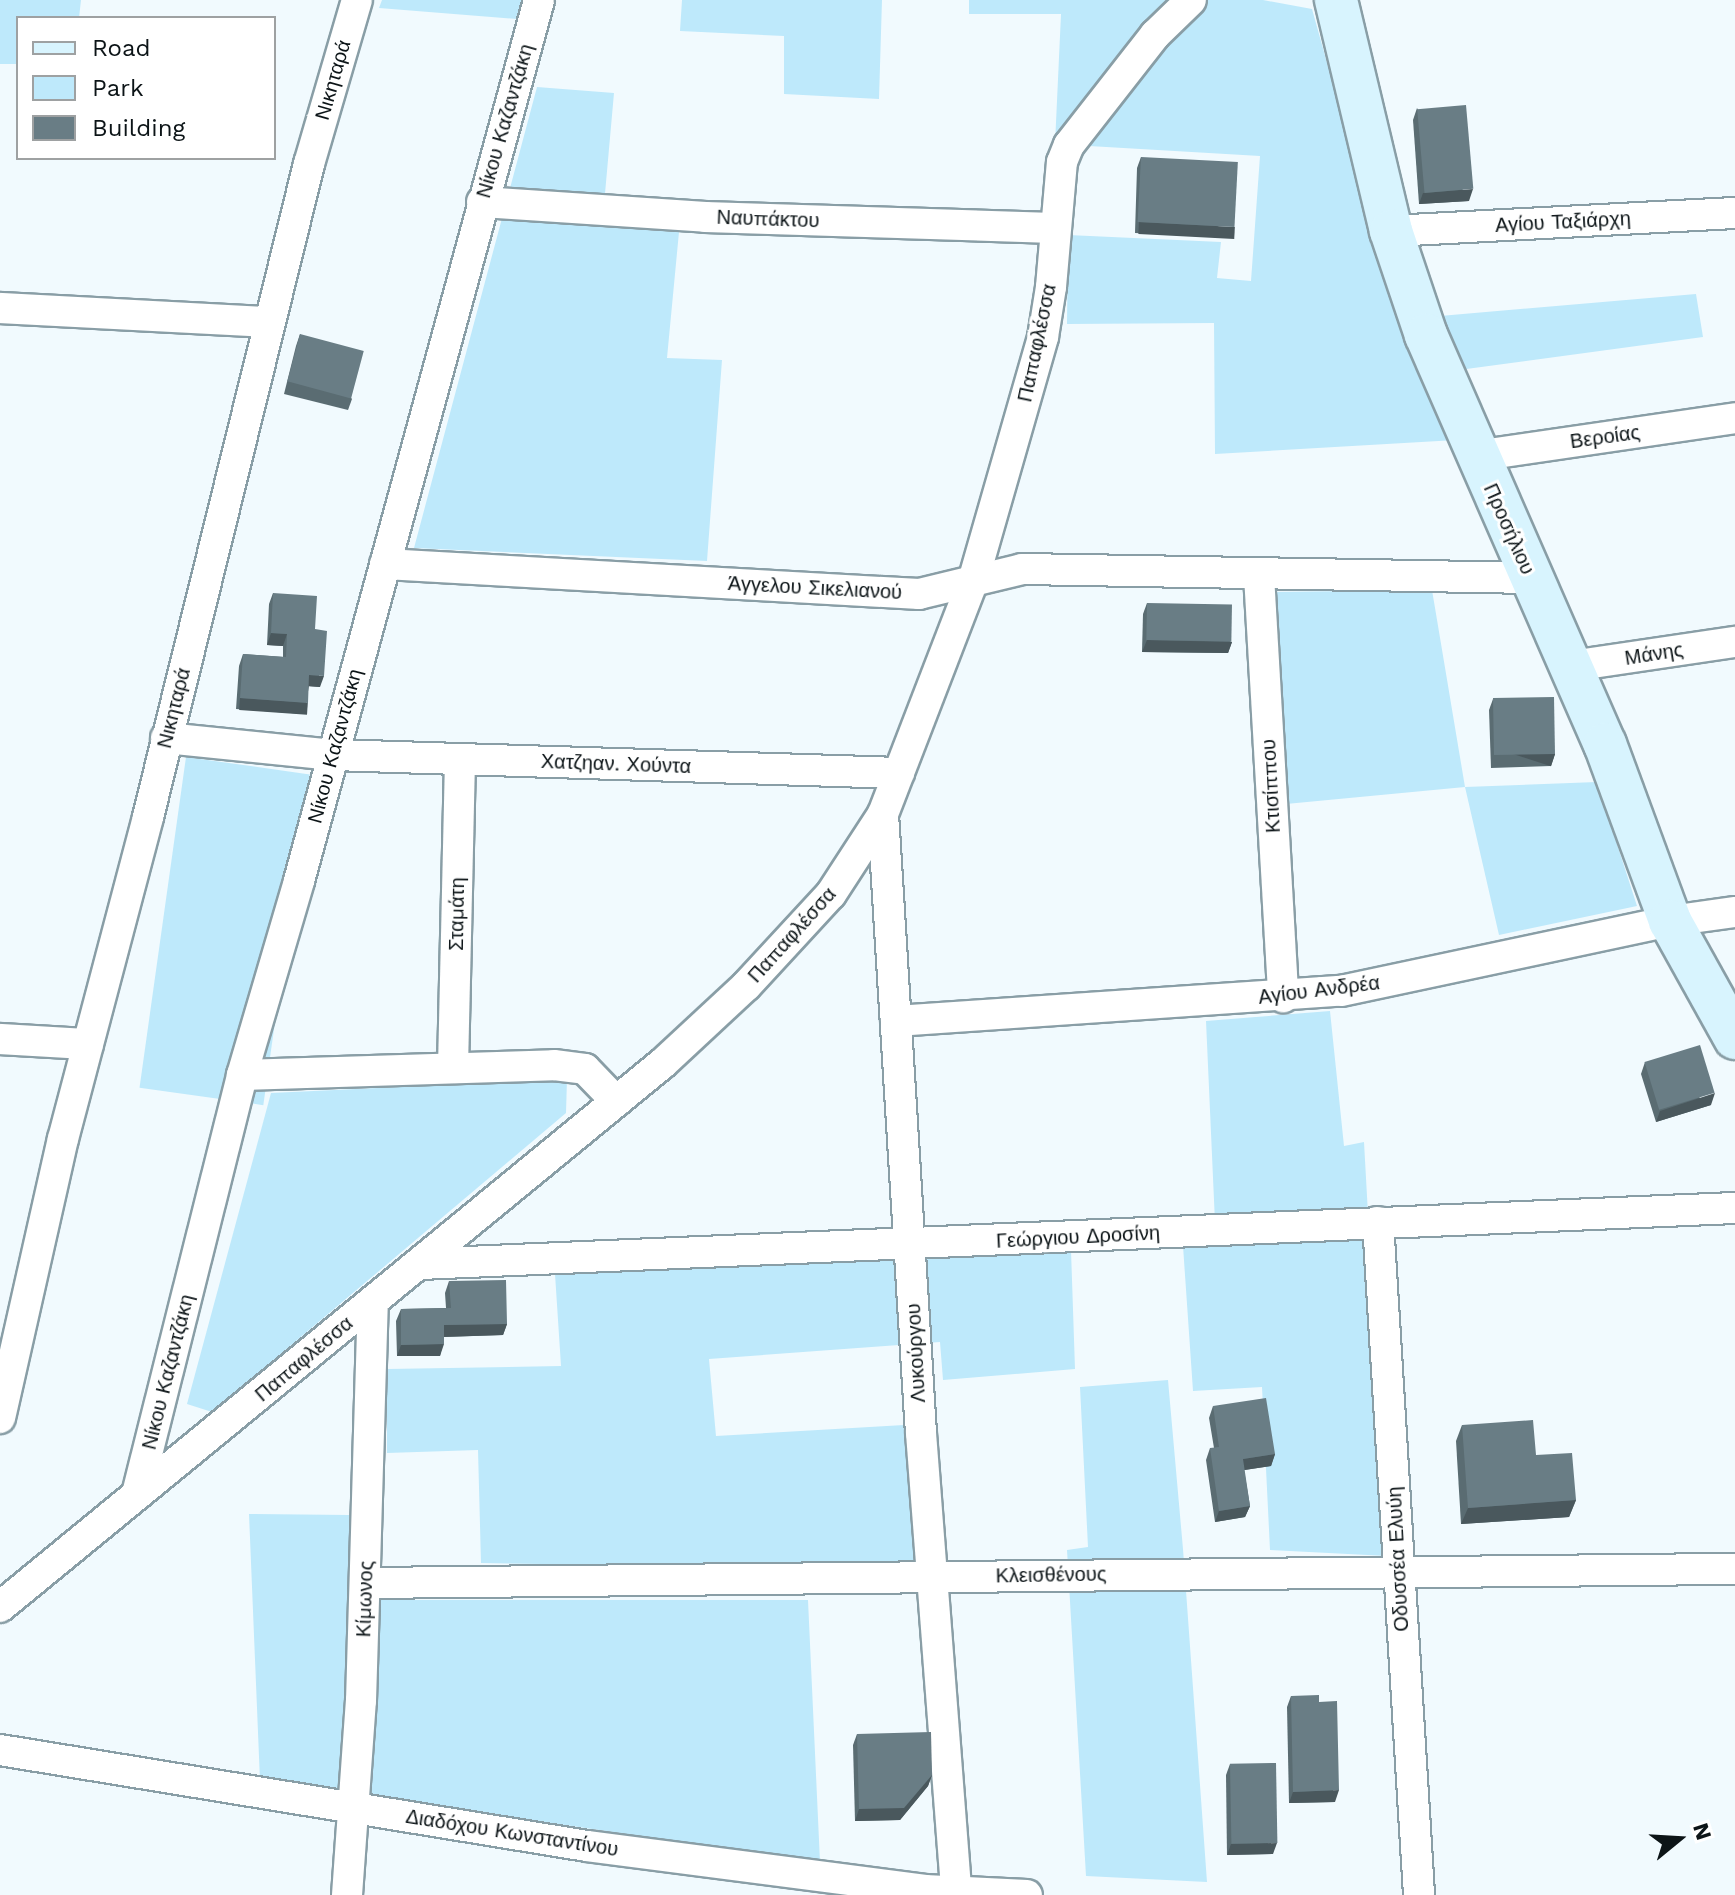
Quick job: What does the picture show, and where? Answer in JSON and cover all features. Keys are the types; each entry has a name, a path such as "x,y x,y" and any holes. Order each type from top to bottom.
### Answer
{"street":[{"name":"Νικηταρά","path":"0,1418 88,1044 269,322 309,164 357,0"},
{"name":"Νίκου Καζαντζάκη","path":"137,1494 242,1075 333,755 539,0"},
{"name":"Παπαφλέσσα","path":"0,1607 420,1264 515,1181 663,1063 791,941 831,894 883,814 974,578 1043,337 1051,287 1060,171 1069,145 1155,35 1191,0"},
{"name":"Προσήλιου","path":"1336,0 1391,231 1426,335 1476,456 1572,666 1628,801 1670,921 1735,1038"},
{"name":"Ναυπάκτου","path":"482,202 705,217 1054,228"},
{"name":"Αγίου Ταξιάρχη","path":"1391,231 1735,213"},
{"path":"0,308 269,322"},
{"name":"Βεροίας","path":"1476,456 1735,418"},
{"name":"Άγγελου Σικελιανού","path":"385,564 919,594 974,578 1022,569 1531,578"},
{"name":"Κτισίππου","path":"1259,575 1283,997"},
{"name":"Μάνης","path":"1572,666 1735,642"},
{"name":"Χατζηαν. Χούντα","path":"166,738 333,755 899,773"},
{"name":"Σταμάτη","path":"453,1068 460,759"},
{"name":"Λυκούργου","path":"883,814 932,1577 970,1893"},
{"name":"Αγίου Ανδρέα","path":"896,1021 1341,991 1670,921 1735,912"},
{"path":"0,1039 88,1044"},
{"path":"242,1075 554,1065 585,1069 616,1101"},
{"name":"Γεώργιου Δροσίνη","path":"420,1264 1735,1208"},
{"name":"Οδυσσέα Ελυύη","path":"1378,1222 1419,1895"},
{"name":"Κίμωνος","path":"347,1895 366,1583 373,1302"},
{"name":"Κλεισθένους","path":"366,1583 1735,1569"},
{"name":"Διαδόχου Κωνσταντίνου","path":"0,1750 587,1846 970,1893 1027,1895"}],"green space":[{"path":"0,0 81,0 79,16 16,16 16,64 0,64"},
{"path":"382,0 522,0 517,19 379,8"},
{"path":"682,0 882,0 879,99 784,94 784,36 680,31"},
{"path":"969,0 1263,0 1312,9 1362,188 1440,316 1696,294 1703,337 1429,374 1456,440 1215,454 1214,323 1067,324 1068,235 1221,242 1217,278 1251,281 1260,156 1055,144 1061,14 969,14"},
{"path":"537,87 614,93 602,227 679,232 667,358 722,360 707,561 414,548"},
{"path":"1432,590 1465,787 1286,804 1273,592"},
{"path":"186,757 310,774 263,1105 140,1088"},
{"path":"1597,782 1637,906 1499,935 1465,787"},
{"path":"1330,1011 1344,1146 1364,1142 1387,1556 1270,1550 1262,1387 1193,1391 1183,1246 1216,1245 1206,1021"},
{"path":"567,1079 566,1113 212,1412 187,1404 271,1093"},
{"path":"1071,1250 1075,1369 943,1380 940,1342 709,1359 716,1436 904,1425 917,1565 806,1568 481,1563 478,1450 387,1453 387,1369 561,1366 555,1274"},
{"path":"1168,1380 1207,1882 1086,1876 1067,1550 1088,1547 1080,1387"},
{"path":"249,1514 349,1515 351,1600 808,1600 820,1862 260,1781"}],"building":[{"path":"1466,105 1473,189 1425,193 1417,109"},
{"path":"1141,157 1238,162 1234,227 1138,222"},
{"path":"300,334 364,351 351,398 287,381"},
{"path":"273,593 317,596 315,629 327,631 324,676 309,675 308,703 240,698 243,654 286,657 287,634 271,633"},
{"path":"1147,603 1232,604 1231,641 1146,640"},
{"path":"1554,697 1555,754 1494,755 1493,698"},
{"path":"1700,1045 1715,1093 1659,1110 1645,1062"},
{"path":"506,1280 507,1324 444,1325 444,1344 401,1345 401,1309 451,1308 449,1281"},
{"path":"1266,1398 1275,1454 1243,1459 1250,1506 1219,1511 1210,1448 1219,1447 1213,1406"},
{"path":"1533,1420 1536,1455 1572,1453 1576,1500 1468,1508 1462,1425"},
{"path":"1319,1695 1319,1702 1337,1701 1339,1790 1293,1792 1291,1696"},
{"path":"931,1732 932,1775 904,1808 859,1809 857,1734"},
{"path":"1276,1763 1277,1843 1231,1844 1230,1764"}]}
